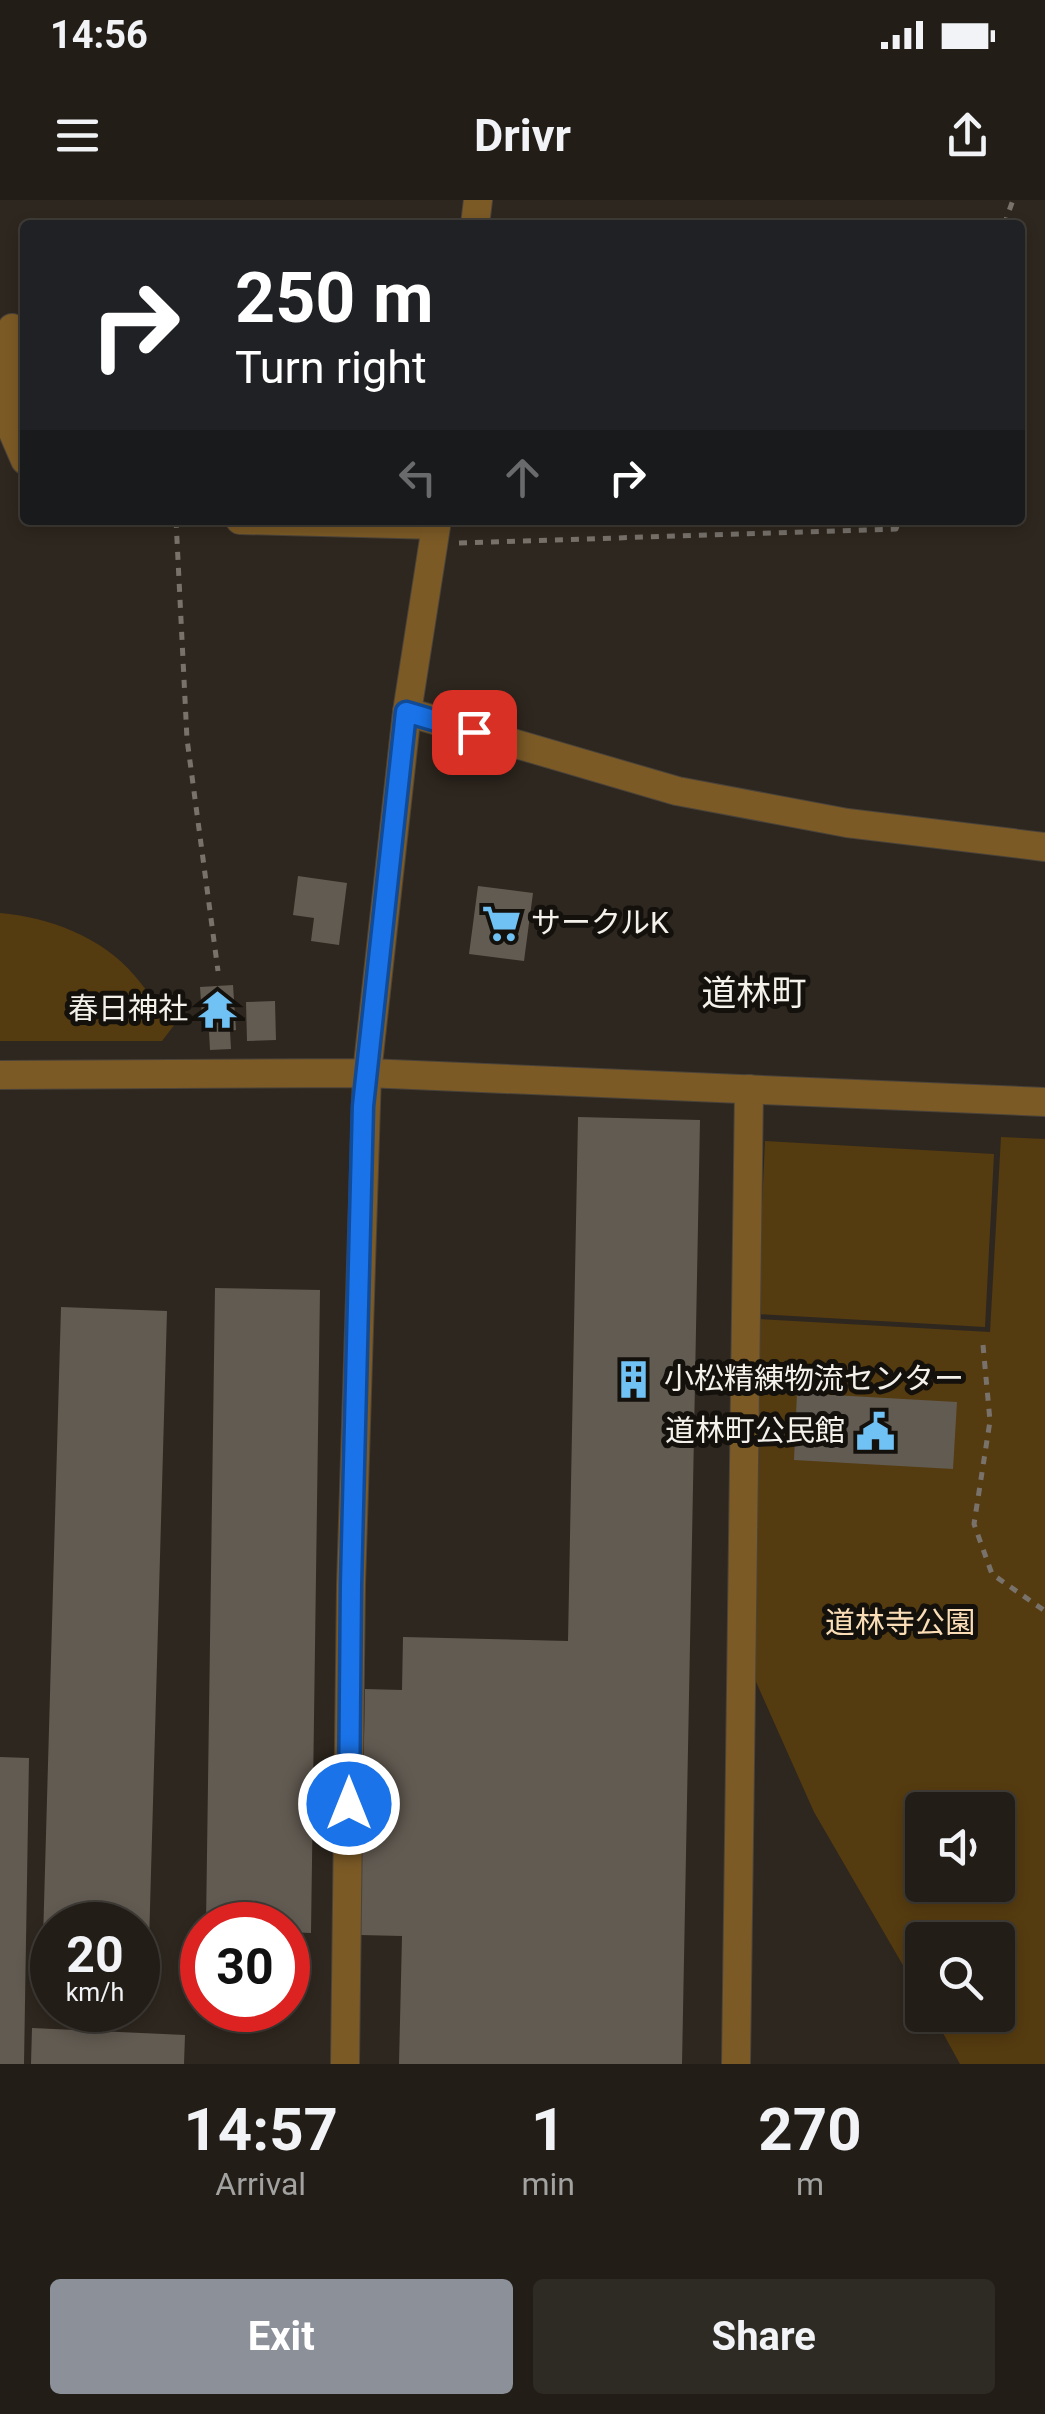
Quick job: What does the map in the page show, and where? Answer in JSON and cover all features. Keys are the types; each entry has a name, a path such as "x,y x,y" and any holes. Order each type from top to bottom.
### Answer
{"street":[{"path":"12,328 9,422 20,448"},
{"path":"345,2064 351,1585 367,1073 406,712 436,529 349,525"},
{"path":"406,712 677,791 847,823 1045,848"},
{"path":"0,1075 367,1073 1045,1102"},
{"path":"736,2064 749,1089"}],"path":[{"path":"176,525 187,739 218,971"},
{"path":"436,529 896,529 897,525"},
{"path":"983,1345 990,1421 974,1524 992,1574 1045,1611"}],"green space":[{"path":"0,913 55,924 106,950 134,975 175,1024 162,1041 0,1041"},
{"name":"道林寺公園","path":"1001,1137 1045,1139 1045,2064 960,2064 942,2032 1015,2032 1015,1922 905,1922 905,1969 814,1812 753,1675 758,1319 990,1332"},
{"path":"765,1141 994,1154 985,1327 757,1314"}],"building":[{"path":"298,876 347,883 339,945 311,941 314,918 293,915"},
{"name":"サークルK","path":"478,886 533,893 524,961 469,954"},
{"name":"春日神社","path":"233,985 236,1030 230,1031 231,1049 210,1050 209,1032 203,1032 200,987"},
{"path":"275,1001 276,1040 247,1041 246,1002"},
{"name":"小松精練物流センター","path":"578,1117 700,1120 682,2064 399,2064 402,1936 360,1935 365,1689 402,1690 403,1637 568,1641"},
{"path":"215,1288 320,1290 311,1933 310,1902 206,1902"},
{"path":"61,1307 167,1311 150,1902 44,1902"},
{"name":"道林町公民館","path":"797,1393 957,1402 953,1469 794,1460"},
{"path":"0,1757 29,1758 24,2064 0,2064"},
{"path":"32,2032 185,2035 184,2064 31,2064"}],"place":[{"name":"サークルK","path":"501,923"},
{"name":"春日神社","path":"218,1009"},
{"name":"小松精練物流センター","path":"634,1379"},
{"name":"道林町公民館","path":"875,1431"}],"district":[{"name":"道林町","path":"754,993"}],"route":[{"path":"349,1804 363,1106 406,712 474,732"}]}
